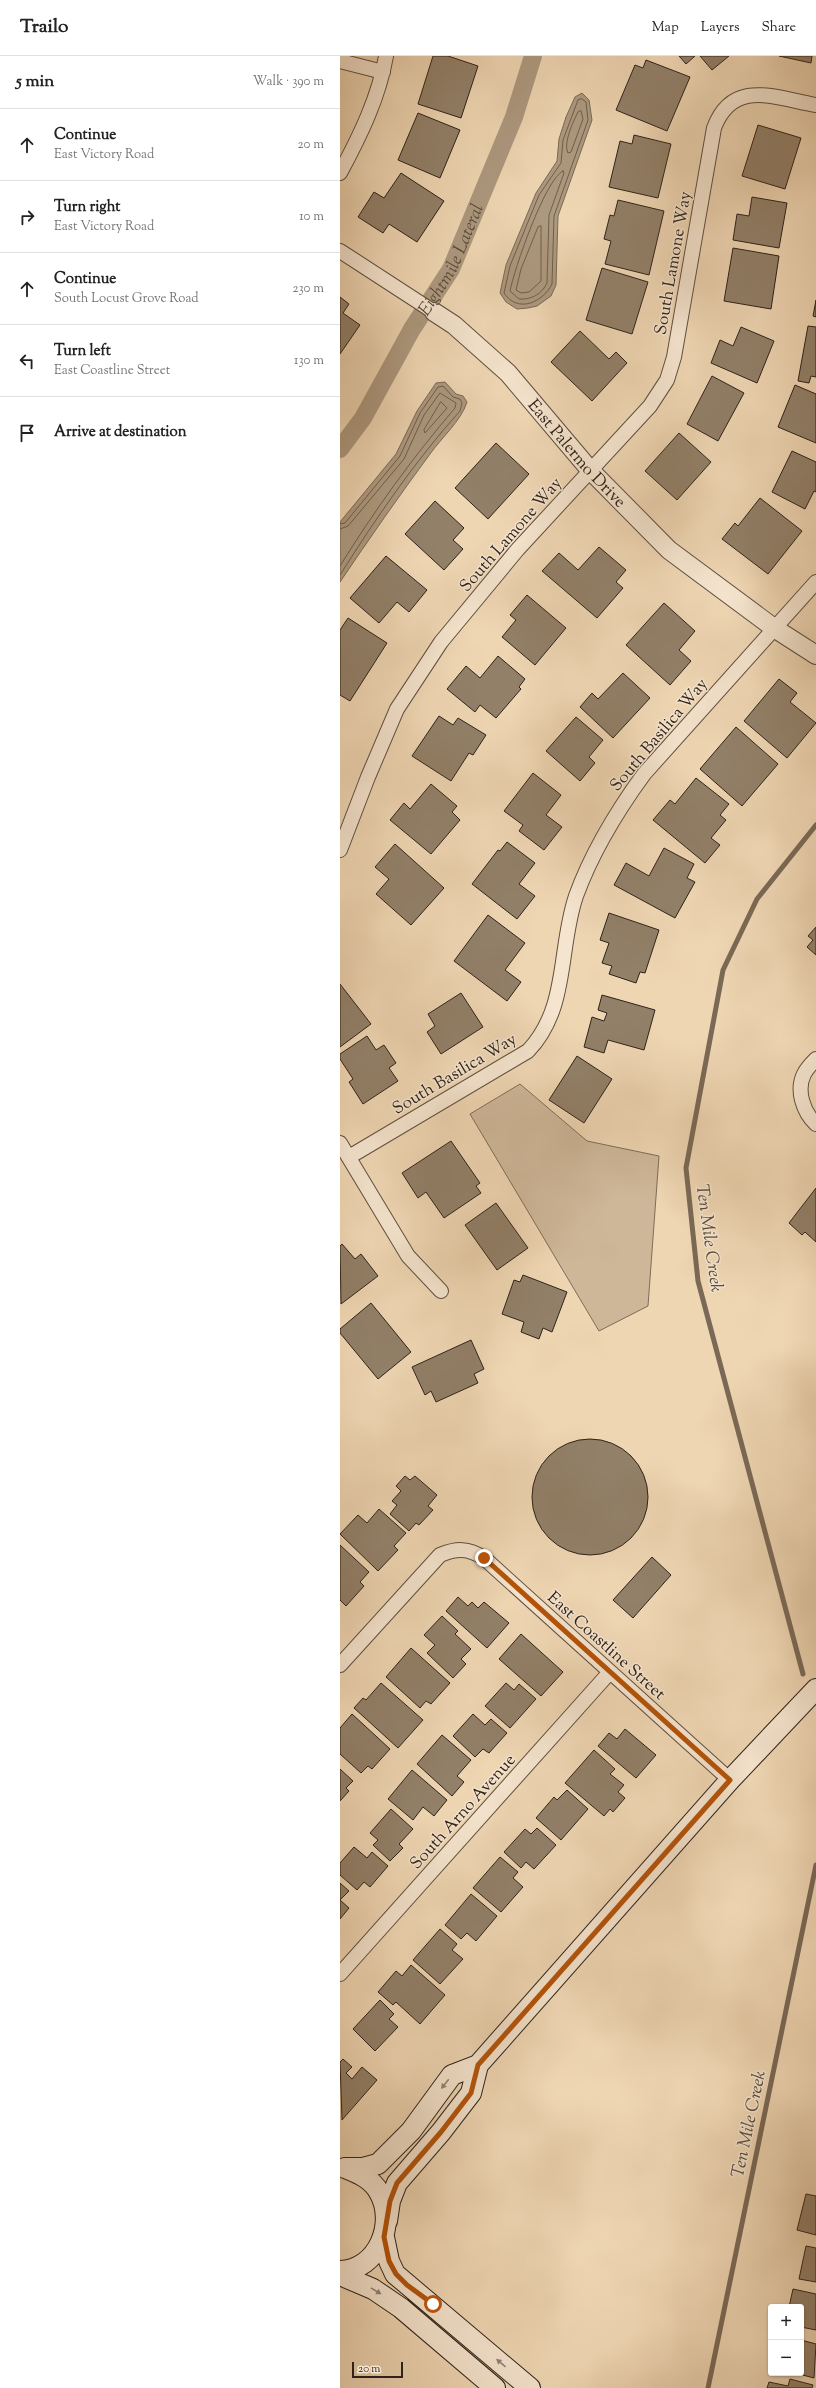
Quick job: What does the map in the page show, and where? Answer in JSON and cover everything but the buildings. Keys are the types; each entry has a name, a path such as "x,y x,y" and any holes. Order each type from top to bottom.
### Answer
{"main road":[{"path":"340,2271 355,2268 366,2261 377,2250 385,2229 390,2201 397,2183 441,2132 471,2093 478,2065 730,1780 816,1689"},
{"path":"342,2167 363,2168 378,2164 411,2131 452,2075 478,2065"},
{"path":"342,2167 369,2180 379,2192 385,2206 385,2229 389,2261 396,2274 530,2388"},
{"path":"340,2275 374,2289 401,2308 495,2388"}],"street":[{"path":"340,173 360,135 383,72 386,56"},
{"path":"340,61 383,72"},
{"name":"South Lamone Way","path":"340,850 397,709 432,655 518,549 650,406 667,380 674,357 714,128 719,116 727,104 741,96 760,95 816,105"},
{"name":"East Palermo Drive","path":"340,251 454,325 508,373 590,470 669,550 774,628 816,655"},
{"name":"South Basilica Way","path":"348,1157 528,1051 539,1039 549,1023 557,1000 565,944 576,897 607,830 644,774 816,582"},
{"path":"816,1059 804,1072 801,1081 801,1093 804,1106 816,1124"},
{"path":"340,1143 408,1256 441,1291"},
{"name":"East Coastline Street","path":"340,1665 432,1562 440,1555 454,1549 471,1550 484,1558 730,1780"},
{"name":"South Arno Avenue","path":"340,1974 610,1672"}],"shaded area":[{"path":"520,1084 587,1141 659,1156 648,1306 599,1331 470,1114"}],"water":[{"path":"582,93 589,100 592,120 558,216 556,285 551,296 537,306 517,309 506,302 500,293 506,265 536,193 557,161 559,139 566,117 575,97"},
{"path":"445,382 456,394 463,396 467,402 464,409 456,422 407,486 340,582 340,522 396,454 417,411 436,383"}],"waterway":[{"name":"Eightmile Lateral","path":"340,449 363,418 412,329 451,269 514,117 533,56"},
{"name":"Ten Mile Creek","path":"803,1674 698,1281 686,1168 723,970 757,899 816,825"},
{"name":"Ten Mile Creek","path":"708,2388 816,1865"}],"route":[{"path":"433,2304 407,2285 396,2274 389,2261 384,2237 390,2201 397,2183 410,2165 441,2132 471,2093 478,2065 730,1780 484,1558"}]}
